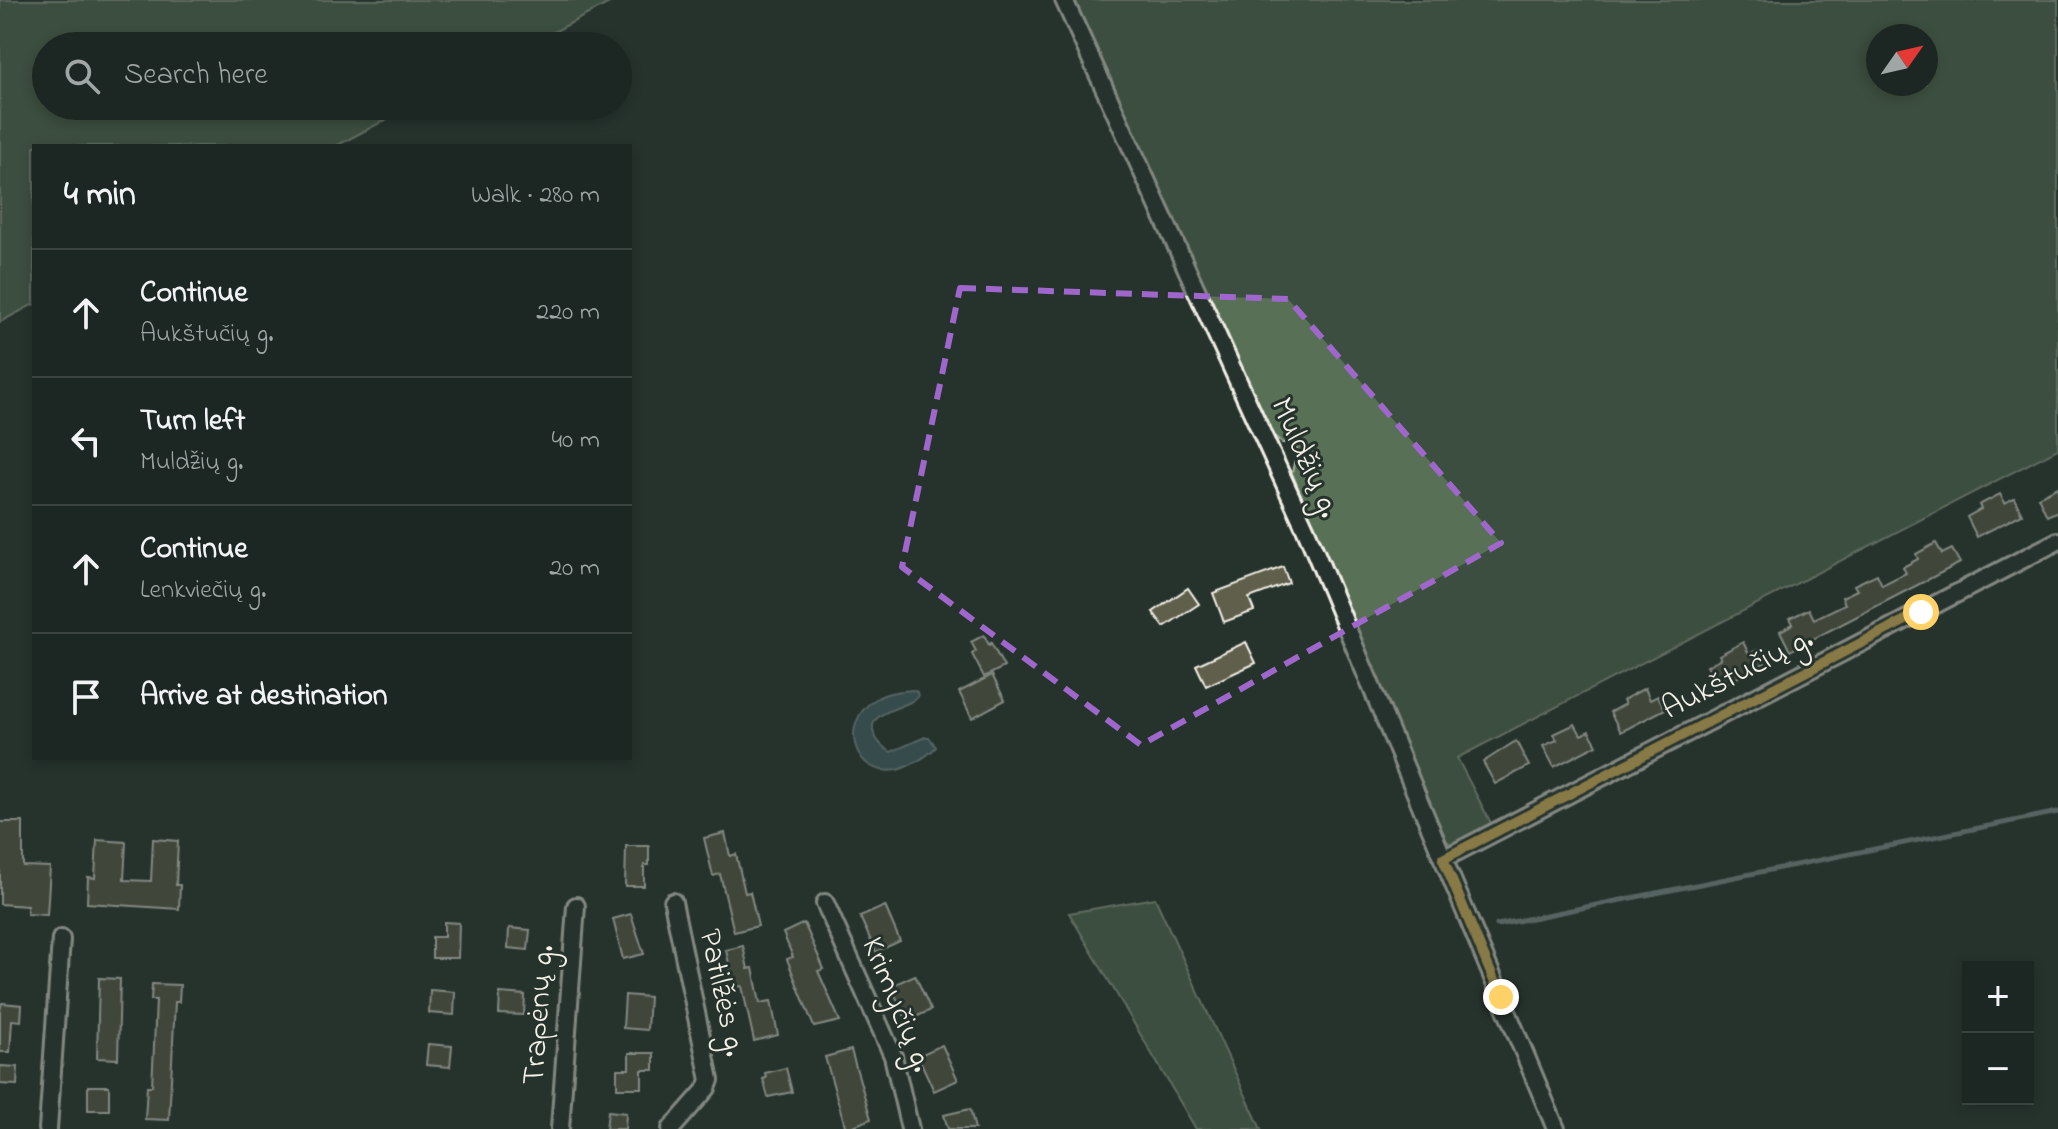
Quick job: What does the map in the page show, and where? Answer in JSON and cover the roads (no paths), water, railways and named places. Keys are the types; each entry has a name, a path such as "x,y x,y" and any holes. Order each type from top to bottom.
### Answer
{"street":[{"name":"Muldžių g.","path":"1064,0 1306,530 1556,1129"},
{"name":"Aukštučių g.","path":"1443,859 2058,541"},
{"name":"Patilžės g.","path":"671,1129 707,1088 710,1080 673,902"},
{"name":"Krimyčių g.","path":"825,903 893,1056 910,1129"},
{"name":"Trapėnų g.","path":"560,1129 576,906"},
{"path":"48,1129 61,939"}],"water":[{"path":"917,692 918,697 879,716 874,722 876,738 891,752 925,737 929,737 936,747 910,765 892,770 877,769 858,752 854,738 856,724 863,711 876,699 889,693"}],"waterway":[{"path":"1497,925 2058,812"}]}
